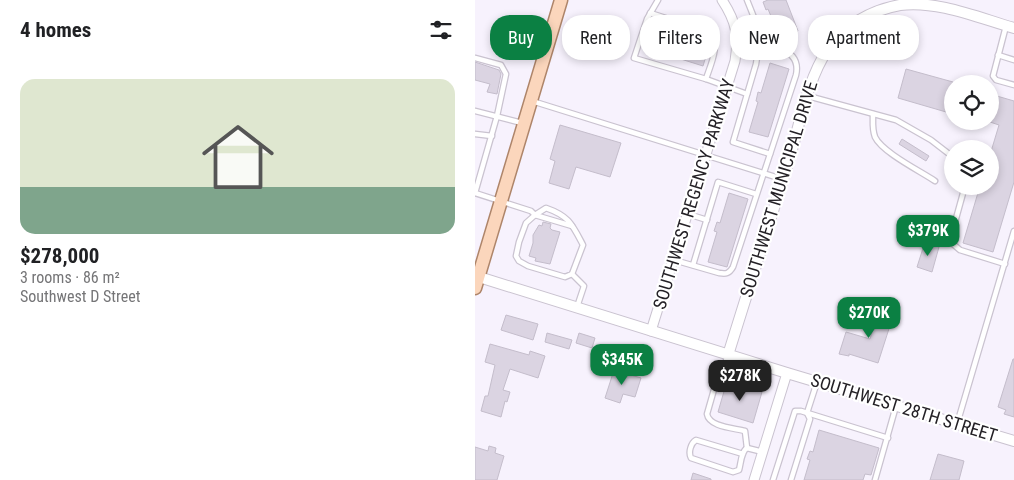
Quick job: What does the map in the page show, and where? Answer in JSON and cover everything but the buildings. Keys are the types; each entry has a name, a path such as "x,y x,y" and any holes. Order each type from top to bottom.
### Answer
{"main road":[{"path":"477,283 561,0"}],"street":[{"name":"SOUTHWEST REGENCY PARKWAY","path":"722,0 731,15"},
{"name":"SOUTHWEST MUNICIPAL DRIVE","path":"727,355 808,96 819,65 828,48 857,21 880,10 902,4 931,4 1010,27"},
{"name":"SOUTHWEST REGENCY PARKWAY","path":"651,331 735,60"},
{"name":"SOUTHWEST 28TH STREET","path":"477,283 577,308 1014,441"},
{"path":"754,480 787,373"}],"lane":[{"path":"658,0 650,13 634,58 706,79 747,94"},
{"path":"747,0 753,15"},
{"path":"650,13 709,32 713,36 715,49 706,79"},
{"path":"1010,27 993,72 994,78 1014,85"},
{"path":"998,55 1014,60"},
{"path":"475,58 501,65 505,69 506,74 497,116 475,193 531,211 535,215 573,226"},
{"path":"757,60 733,142 770,154"},
{"path":"674,260 725,274 730,272 797,68 796,60"},
{"path":"808,96 896,120 931,140 944,150"},
{"path":"530,100 783,180"},
{"path":"475,111 523,123"},
{"path":"873,114 873,128 877,140 882,146 935,181"},
{"path":"475,134 491,136"},
{"path":"693,265 718,182 756,194"},
{"path":"963,195 952,233 953,244 960,250 1005,264"},
{"path":"546,208 561,213 573,226 583,245 572,274 565,277 528,266 519,261 516,256 519,242 526,223 535,215 546,208"},
{"path":"688,214 707,220"},
{"path":"957,424 1014,231"},
{"path":"572,274 584,286 577,308"},
{"path":"727,355 723,369 717,379 707,418 711,422 745,431 747,448 743,454 739,470 733,472 694,460 691,458 690,452 696,440 743,454"},
{"path":"791,480 810,419 807,413 817,382"},
{"path":"875,480 896,406"},
{"path":"773,480 795,411 888,438"},
{"path":"747,448 763,452"}]}
